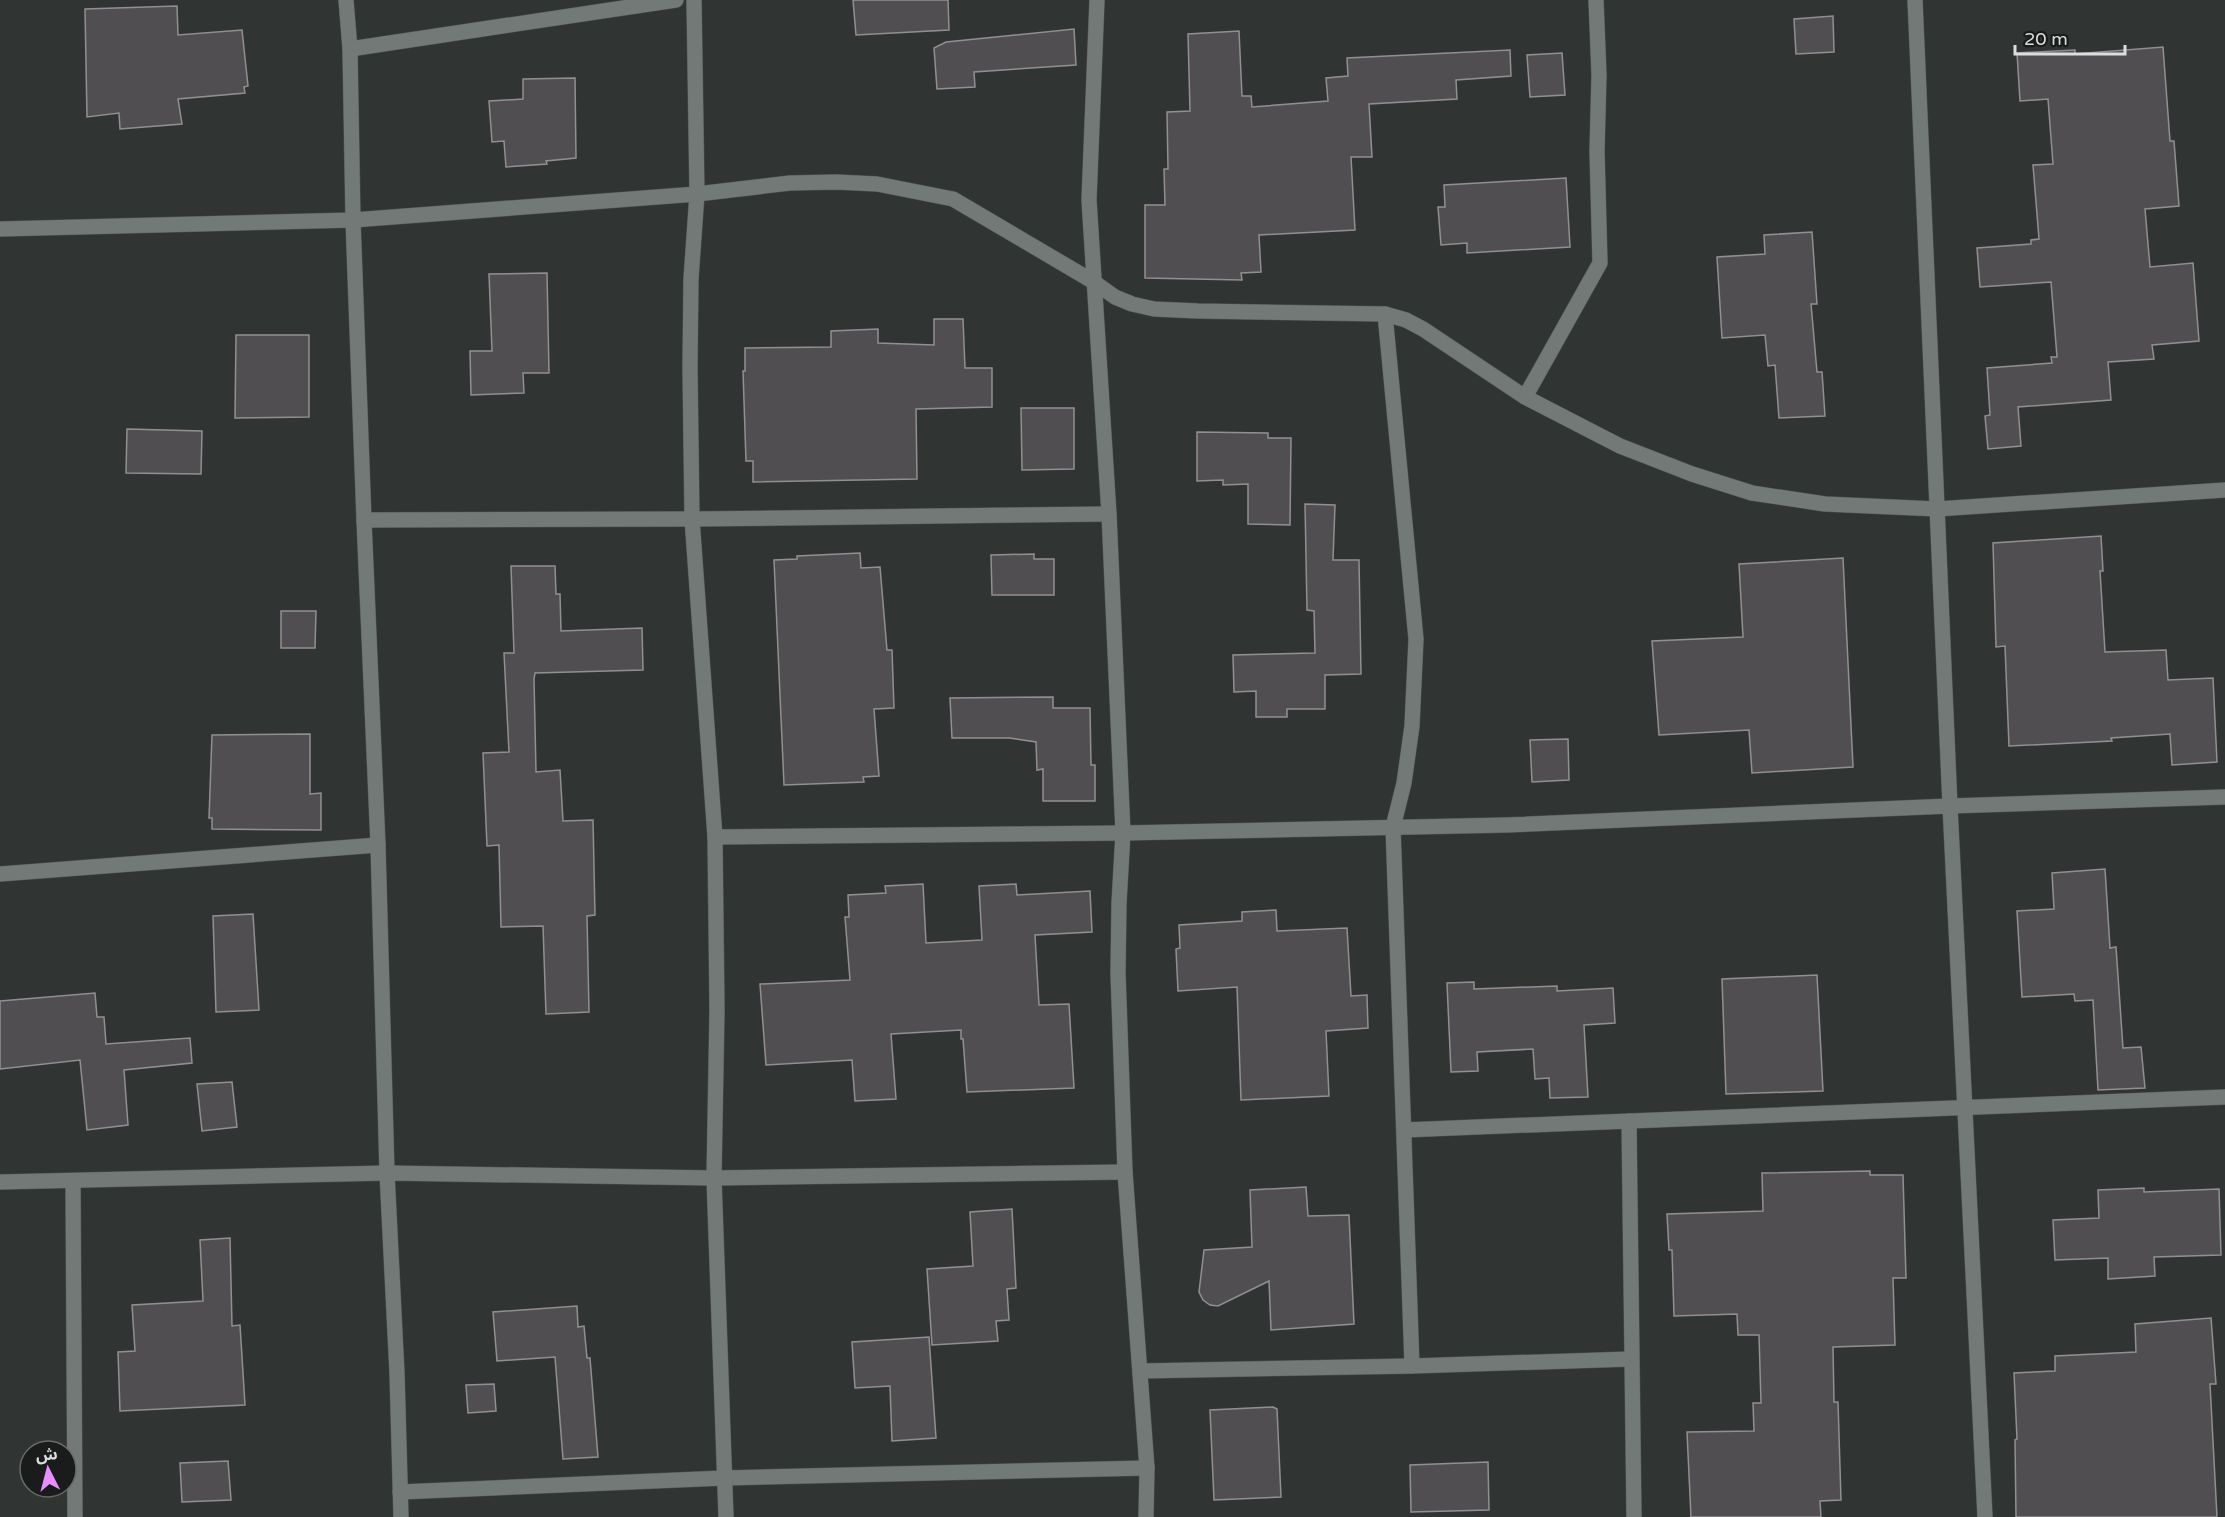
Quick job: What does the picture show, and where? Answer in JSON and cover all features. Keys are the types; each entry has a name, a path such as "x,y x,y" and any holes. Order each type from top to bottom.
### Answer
{"street":[{"path":"346,0 350,49 353,220 378,845 400,1517"},
{"path":"350,49 676,0"},
{"path":"694,0 697,195 690,334 692,519 715,837 717,1010 714,1178 726,1517"},
{"path":"1097,0 1089,200 1109,514 1123,833 1118,973 1125,1172 1148,1468 1146,1517"},
{"path":"1525,397 1600,264 1597,151 1599,75 1596,0"},
{"path":"1915,0 1950,806 1985,1517"},
{"path":"0,229 353,220 697,195 790,183 877,184 953,199 1094,282 1115,297 1132,304 1154,309 1385,314 1406,320 1525,397 1620,446 1692,474 1752,493 1825,504 1937,509 2225,490"},
{"path":"1385,314 1416,639 1412,726 1404,783 1393,828 1412,1366"},
{"path":"364,520 1109,514"},
{"path":"715,837 1393,828 2225,797"},
{"path":"0,874 378,845"},
{"path":"1404,1130 2225,1097"},
{"path":"1629,1121 1634,1517"},
{"path":"0,1182 387,1173 714,1178 1125,1172"},
{"path":"73,1181 75,1517"},
{"path":"1140,1371 1631,1359"},
{"path":"400,1492 724,1478 1148,1468"}],"building":[{"path":"853,0 948,0 949,30 856,35"},
{"path":"177,6 178,35 242,30 248,86 244,87 245,93 178,99 182,124 120,129 119,113 87,117 85,9"},
{"path":"1833,16 1834,52 1796,54 1794,19"},
{"path":"1074,29 1076,65 974,72 975,87 937,89 934,48 946,42"},
{"path":"1239,31 1242,96 1251,96 1252,107 1328,101 1326,78 1348,76 1347,58 1510,50 1511,76 1456,80 1457,99 1369,104 1372,157 1351,157 1355,230 1259,235 1261,272 1241,273 1242,280 1145,278 1145,205 1165,205 1164,169 1168,169 1167,112 1190,111 1188,34"},
{"path":"2163,47 2170,141 2174,141 2179,206 2145,209 2150,267 2193,263 2199,341 2152,345 2154,359 2108,362 2111,400 2018,407 2021,446 1988,449 1985,416 1990,415 1987,368 2052,363 2051,357 2057,357 2051,282 1980,287 1977,248 2031,244 2031,240 2039,239 2033,165 2053,164 2048,99 2020,101 2017,53 2075,50 2075,54"},
{"path":"1562,53 1565,95 1530,97 1527,55"},
{"path":"575,78 576,158 546,161 547,164 506,167 504,141 492,142 489,101 523,99 523,79"},
{"path":"1566,178 1570,247 1467,253 1467,243 1441,245 1438,207 1445,207 1444,185"},
{"path":"1812,232 1817,304 1811,304 1817,372 1822,372 1825,416 1779,418 1775,365 1768,366 1765,335 1722,338 1717,257 1765,254 1764,235"},
{"path":"547,273 549,373 523,373 524,393 471,395 470,351 492,351 489,274"},
{"path":"934,319 963,319 965,368 992,368 992,407 916,409 917,479 753,482 753,461 746,461 743,371 745,371 745,348 831,347 831,331 878,329 878,343 934,345"},
{"path":"236,335 309,335 309,417 235,418"},
{"path":"1021,408 1074,408 1074,469 1022,470"},
{"path":"127,429 202,431 201,474 126,473"},
{"path":"1197,432 1268,433 1268,438 1291,438 1290,525 1248,524 1248,484 1223,485 1223,480 1197,481"},
{"path":"1305,504 1335,505 1333,560 1359,560 1361,674 1325,675 1325,709 1287,709 1287,717 1256,717 1256,691 1234,692 1233,655 1315,653 1314,611 1307,610"},
{"path":"2101,536 2103,571 2100,571 2105,652 2166,650 2168,680 2213,678 2217,762 2172,765 2170,734 2111,738 2112,741 2009,746 2005,646 1996,647 1993,543"},
{"path":"860,553 861,568 880,567 887,650 892,650 894,708 874,709 879,776 863,777 864,782 784,785 774,560 797,559 797,556"},
{"path":"1034,554 1034,559 1054,559 1054,595 992,595 991,555"},
{"path":"1843,558 1853,767 1752,773 1749,730 1659,735 1652,641 1743,637 1739,564"},
{"path":"511,566 555,566 556,594 560,594 561,631 642,628 643,670 535,673 534,679 536,772 560,770 563,821 593,820 595,915 587,916 589,1012 546,1014 543,926 501,927 499,845 487,846 483,753 509,752 504,653 514,653"},
{"path":"281,611 316,611 315,648 281,648"},
{"path":"1053,697 1053,708 1090,708 1091,765 1095,765 1095,801 1043,801 1043,769 1037,770 1036,742 1009,738 952,738 950,698"},
{"path":"310,734 310,794 321,793 321,830 212,829 212,818 209,818 212,735"},
{"path":"1568,739 1569,780 1532,782 1530,740"},
{"path":"2105,869 2110,948 2116,947 2123,1048 2141,1047 2145,1088 2098,1090 2093,1000 2075,1001 2074,994 2022,997 2017,911 2054,909 2052,873"},
{"path":"923,884 926,943 982,940 979,886 1016,884 1017,895 1090,891 1092,932 1035,935 1039,1005 1069,1004 1074,1088 967,1092 961,1030 891,1034 896,1099 855,1101 852,1060 766,1065 760,984 850,980 845,917 849,917 848,895 886,893 885,886"},
{"path":"1276,910 1277,931 1347,928 1351,996 1367,995 1368,1028 1326,1031 1329,1096 1241,1100 1237,987 1178,991 1176,949 1180,948 1179,925 1242,921 1242,912"},
{"path":"253,914 259,1010 216,1012 213,916"},
{"path":"1817,975 1823,1091 1726,1094 1722,979"},
{"path":"1474,982 1474,989 1557,986 1557,991 1613,988 1615,1023 1584,1025 1588,1097 1550,1098 1549,1078 1535,1079 1533,1049 1477,1052 1478,1071 1451,1072 1447,983"},
{"path":"95,993 97,1017 104,1017 106,1044 190,1038 192,1063 124,1070 128,1125 87,1130 80,1060 0,1069 0,1001"},
{"path":"232,1082 237,1127 202,1131 197,1084"},
{"path":"1870,1171 1870,1175 1903,1175 1906,1278 1893,1278 1895,1345 1833,1347 1834,1402 1838,1402 1841,1500 1820,1501 1821,1517 1691,1517 1687,1432 1754,1431 1753,1403 1761,1403 1759,1335 1738,1335 1737,1314 1674,1316 1672,1250 1669,1250 1667,1214 1763,1211 1762,1173"},
{"path":"1306,1187 1308,1216 1349,1215 1354,1324 1271,1330 1269,1281 1218,1306 1210,1305 1203,1300 1199,1292 1204,1250 1252,1247 1250,1190"},
{"path":"2144,1188 2144,1192 2219,1189 2221,1255 2154,1257 2155,1276 2108,1279 2108,1258 2055,1260 2053,1220 2099,1218 2098,1190"},
{"path":"1012,1209 1016,1288 1007,1289 1009,1320 996,1321 998,1341 932,1345 927,1269 973,1266 970,1212"},
{"path":"230,1238 232,1326 240,1325 245,1405 120,1411 118,1352 135,1351 132,1305 203,1301 200,1240"},
{"path":"577,1306 578,1327 584,1326 587,1358 590,1358 598,1457 563,1459 555,1357 497,1361 493,1312"},
{"path":"2211,1318 2216,1384 2210,1384 2217,1517 2016,1517 2015,1440 2017,1439 2014,1373 2055,1371 2055,1356 2136,1352 2135,1324"},
{"path":"929,1337 936,1438 892,1441 890,1386 855,1388 852,1342"},
{"path":"494,1384 496,1411 468,1413 466,1385"},
{"path":"1273,1407 1277,1409 1281,1497 1214,1500 1210,1410"},
{"path":"228,1461 231,1500 182,1502 180,1463"},
{"path":"1488,1462 1489,1510 1411,1512 1410,1465"}]}
